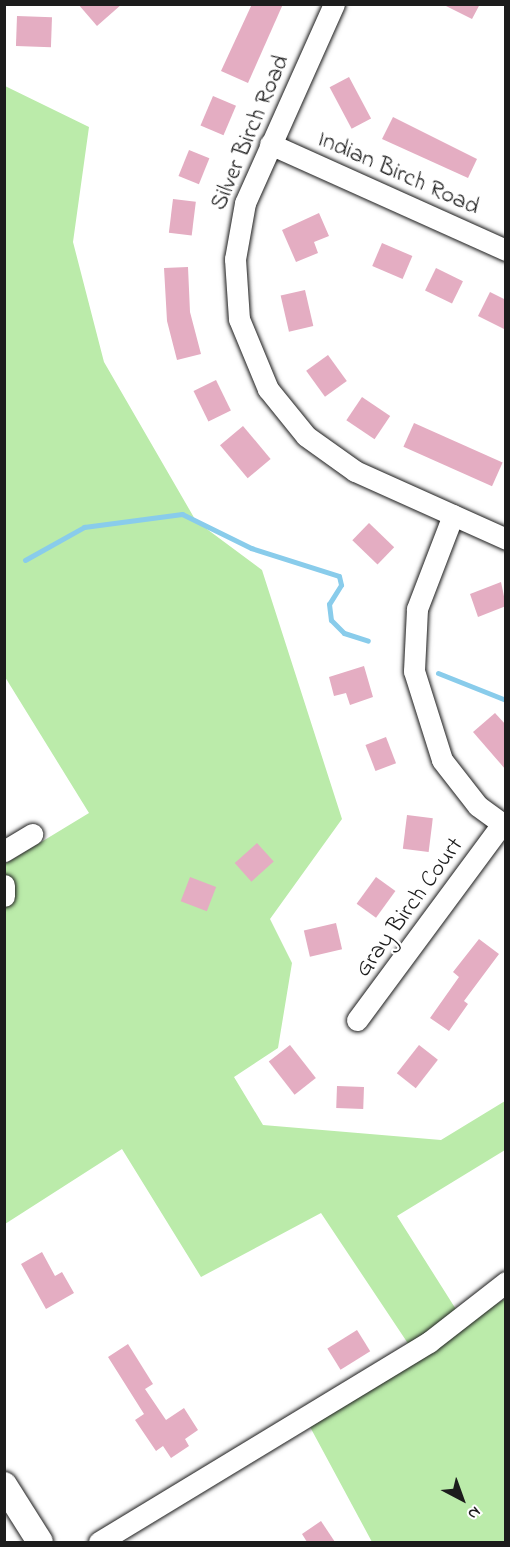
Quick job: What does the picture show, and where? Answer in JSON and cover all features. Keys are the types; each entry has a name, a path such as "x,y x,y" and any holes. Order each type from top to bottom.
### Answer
{"main road":[{"path":"4,1485 40,1542"}],"street":[{"name":"Silver Birch Road","path":"334,4 245,203 235,260 239,319 260,374 291,421 322,450 378,482 506,539"},
{"name":"Indian Birch Road","path":"270,144 506,250"},
{"path":"453,515 417,609 414,670 442,760 470,797 504,825"},
{"name":"Gray Birch Court","path":"357,1020 504,825"},
{"path":"4,851 32,834"},
{"path":"4,885 4,896"},
{"path":"99,1542 429,1342 506,1282"}],"green space":[{"path":"5,86 89,127 73,242 104,362 196,521 262,570 342,819 270,919 292,963 278,1048 234,1077 263,1125 441,1140 505,1101 505,1150 397,1216 464,1322 505,1299 505,1542 372,1542 302,1412 411,1348 321,1213 201,1277 122,1149 5,1224 5,864 89,813 5,677"}],"building":[{"path":"78,4 122,4 97,26"},
{"path":"252,4 283,4 248,83 221,71"},
{"path":"442,4 480,4 472,19"},
{"path":"17,16 52,17 51,47 16,46"},
{"path":"349,77 371,118 352,129 330,87"},
{"path":"213,96 236,106 224,135 200,125"},
{"path":"393,117 477,159 468,178 382,139"},
{"path":"189,150 209,158 199,184 179,176"},
{"path":"173,199 196,202 192,236 169,233"},
{"path":"319,213 329,236 314,242 318,253 296,262 282,230"},
{"path":"382,243 412,256 403,279 372,266"},
{"path":"188,267 190,312 201,354 177,360 167,321 164,268"},
{"path":"436,268 463,281 452,304 425,290"},
{"path":"305,290 313,326 289,332 281,296"},
{"path":"490,292 506,300 506,330 478,316"},
{"path":"328,355 347,381 325,397 306,371"},
{"path":"216,380 231,411 208,422 194,391"},
{"path":"362,397 390,416 375,439 346,420"},
{"path":"414,423 503,462 492,486 403,447"},
{"path":"243,426 271,459 248,478 220,445"},
{"path":"369,523 394,547 378,565 352,540"},
{"path":"501,582 506,606 478,617 470,594"},
{"path":"364,666 373,697 350,705 346,693 334,696 329,677"},
{"path":"495,713 506,725 506,770 473,732"},
{"path":"386,737 396,763 375,771 365,745"},
{"path":"407,815 433,818 429,852 403,849"},
{"path":"257,843 274,862 251,882 235,863"},
{"path":"190,877 216,887 207,911 181,901"},
{"path":"376,877 395,891 376,918 357,904"},
{"path":"336,923 342,949 310,957 304,930"},
{"path":"479,939 499,954 464,1001 468,1004 449,1031 430,1018 459,977 453,972"},
{"path":"290,1045 316,1078 295,1095 269,1062"},
{"path":"419,1045 438,1060 416,1088 397,1073"},
{"path":"337,1086 364,1087 363,1109 336,1108"},
{"path":"42,1252 55,1276 62,1272 74,1293 46,1309 21,1264"},
{"path":"357,1330 370,1351 341,1370 327,1349"},
{"path":"128,1344 153,1384 145,1389 166,1420 184,1408 198,1430 185,1439 189,1446 171,1458 163,1446 156,1451 135,1420 144,1414 108,1357"},
{"path":"321,1521 335,1542 307,1542 302,1534"}],"waterway":[{"path":"25,560 84,527 182,514 251,548 339,576 341,585 329,604 331,620 344,633 368,641"},
{"path":"438,673 506,700"}]}
